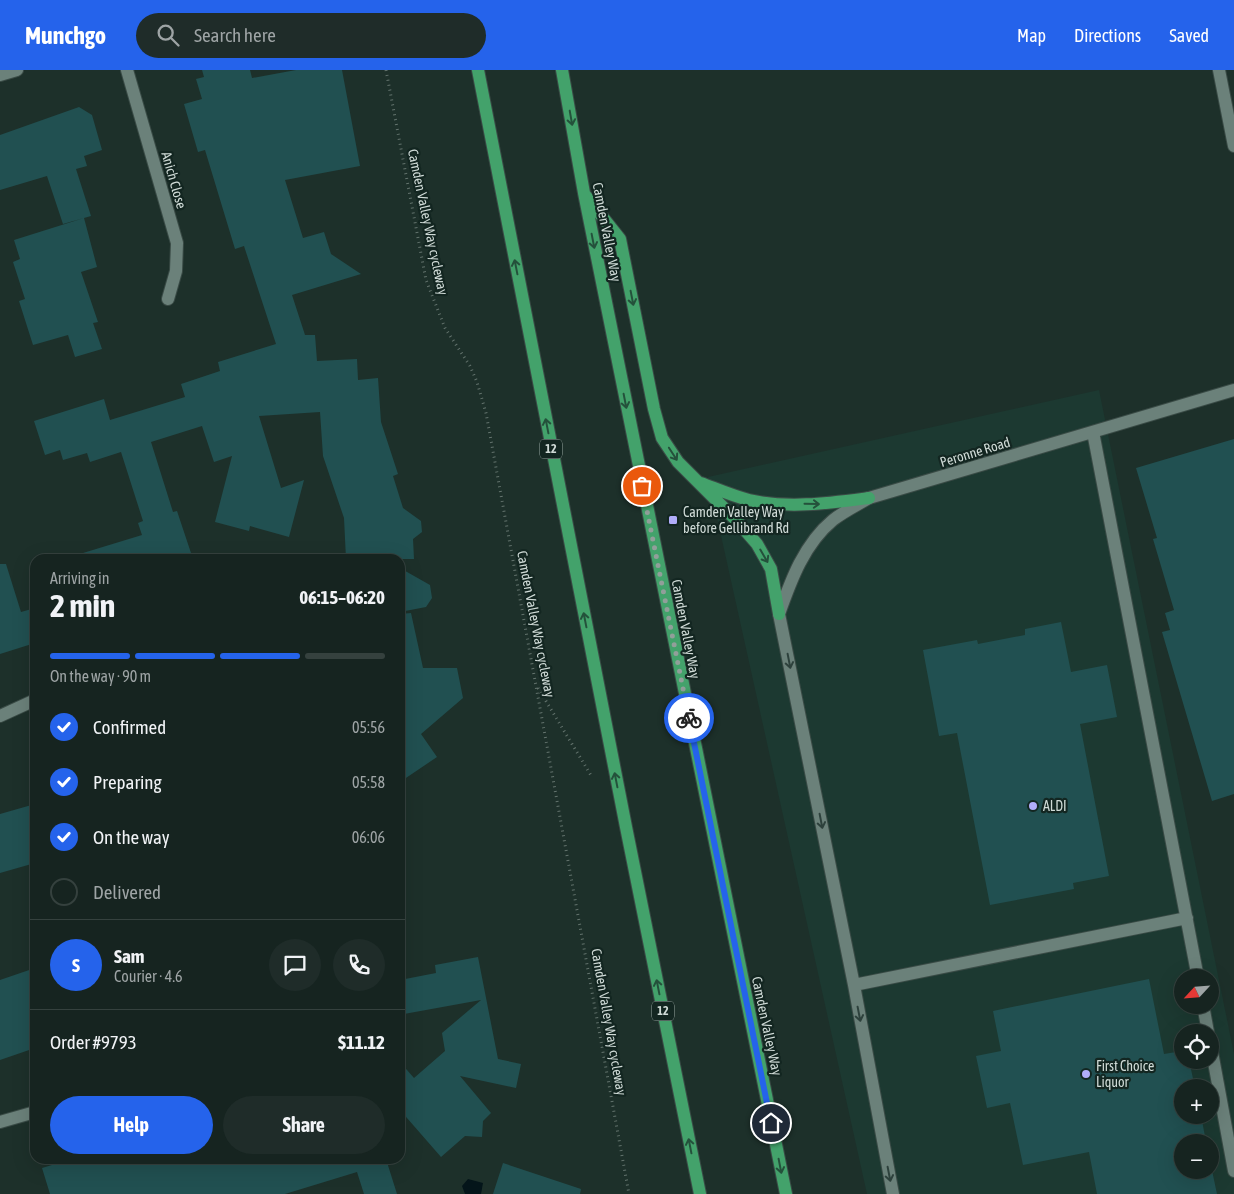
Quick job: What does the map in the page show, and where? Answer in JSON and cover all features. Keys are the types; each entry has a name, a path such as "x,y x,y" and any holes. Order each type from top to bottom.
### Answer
{"main road":[{"name":"12","path":"478,70 620,798 700,1194"},
{"name":"Camden Valley Way","path":"562,70 584,194 786,1194"},
{"path":"584,194 620,239 654,409 662,438 678,462 737,521 756,544 771,569 779,614"},
{"path":"697,481 749,500 778,503 819,505 869,498"}],"street":[{"path":"0,75 17,70"},
{"name":"Anich Close","path":"127,70 177,243 176,270 168,299"},
{"path":"1219,70 1234,146"},
{"name":"Peronne Road","path":"779,614 789,585 809,544 833,520 869,498 1234,390"},
{"path":"1093,432 1196,969"},
{"path":"779,614 854,984 892,1194"},
{"path":"0,716 30,702"},
{"path":"854,984 1187,918"},
{"path":"1215,1069 1234,1171"},
{"path":"0,1122 30,1113"}],"path":[{"name":"Camden Valley Way cycleway","path":"386,70 426,280 439,316 470,366 481,394 629,1194"},
{"path":"536,686 594,780"}],"shaded area":[{"path":"1099,390 1217,969 1174,969 1174,1014 1219,1014 1219,980 1234,1054 1234,1194 867,1194 708,477"},
{"path":"468,1179 483,1183 481,1194 465,1194 462,1186"}],"building":[{"path":"202,70 250,70 252,78 296,70 342,70 360,166 285,180 303,238 324,232 331,254 361,274 292,295 305,335 315,335 317,361 357,359 358,380 378,378 381,422 398,474 393,476 403,508 421,521 422,532 413,539 414,559 405,559 405,554 346,554 344,518 323,456 320,412 259,416 281,488 304,480 289,537 250,526 249,531 215,522 232,456 214,462 202,426 151,442 173,512 177,511 191,554 83,554 142,535 138,523 143,521 121,452 90,462 87,453 63,460 60,450 45,455 34,421 104,399 110,420 185,397 181,384 220,371 218,362 276,344 244,246 235,249 205,150 198,152 184,104 202,99 196,79 204,77"},
{"path":"79,107 92,115 102,150 84,156 87,166 76,169 91,216 63,224 47,176 0,190 0,135"},
{"path":"84,218 97,267 81,272 98,322 93,323 102,349 75,357 68,335 33,345 19,301 25,299 13,262 20,259 14,240"},
{"path":"1234,439 1234,794 1212,801 1162,632 1170,630 1165,613 1174,610 1153,539 1157,538 1136,468"},
{"path":"0,564 6,564 21,612 30,609 30,645 0,654"},
{"path":"405,571 430,585 432,598 426,607 405,611"},
{"path":"411,613 423,668 457,668 463,698 421,734 437,757 405,779 405,614"},
{"name":"ALDI","path":"1061,622 1071,672 1107,665 1117,717 1080,724 1109,876 1073,883 1074,889 990,905 957,733 939,736 923,650 977,640 978,644 1025,635 1025,629"},
{"path":"30,805 30,864 0,873 0,814"},
{"path":"478,957 498,1059 521,1064 516,1088 460,1076 491,1113 483,1121 482,1137 465,1136 441,1157 405,1116 405,1068 414,1078 445,1051 442,1033 481,1000 405,1014 405,979 436,973 435,965"},
{"path":"30,970 30,1050 0,1060 0,980"},
{"name":"First Choice Liquor","path":"1149,979 1164,1054 1174,1052 1174,1069 1191,1069 1193,1079 1174,1079 1174,1124 1203,1124 1205,1134 1174,1134 1174,1179 1214,1179 1217,1194 1097,1194 1089,1152 1023,1165 1010,1103 987,1108 976,1056 1001,1051 993,1011"},
{"path":"503,1163 581,1189 580,1194 493,1194"},
{"path":"55,1164 388,1164 397,1194 364,1194 357,1172 285,1194 50,1194 42,1168"}],"way so far":[{"path":"642,486 689,718"}],"place":[{"name":"Camden Valley Way before Gellibrand Rd","path":"673,520"},
{"name":"ALDI","path":"1033,806"},
{"name":"First Choice Liquor","path":"1086,1074"}],"route":[{"path":"689,718 771,1123"}]}
